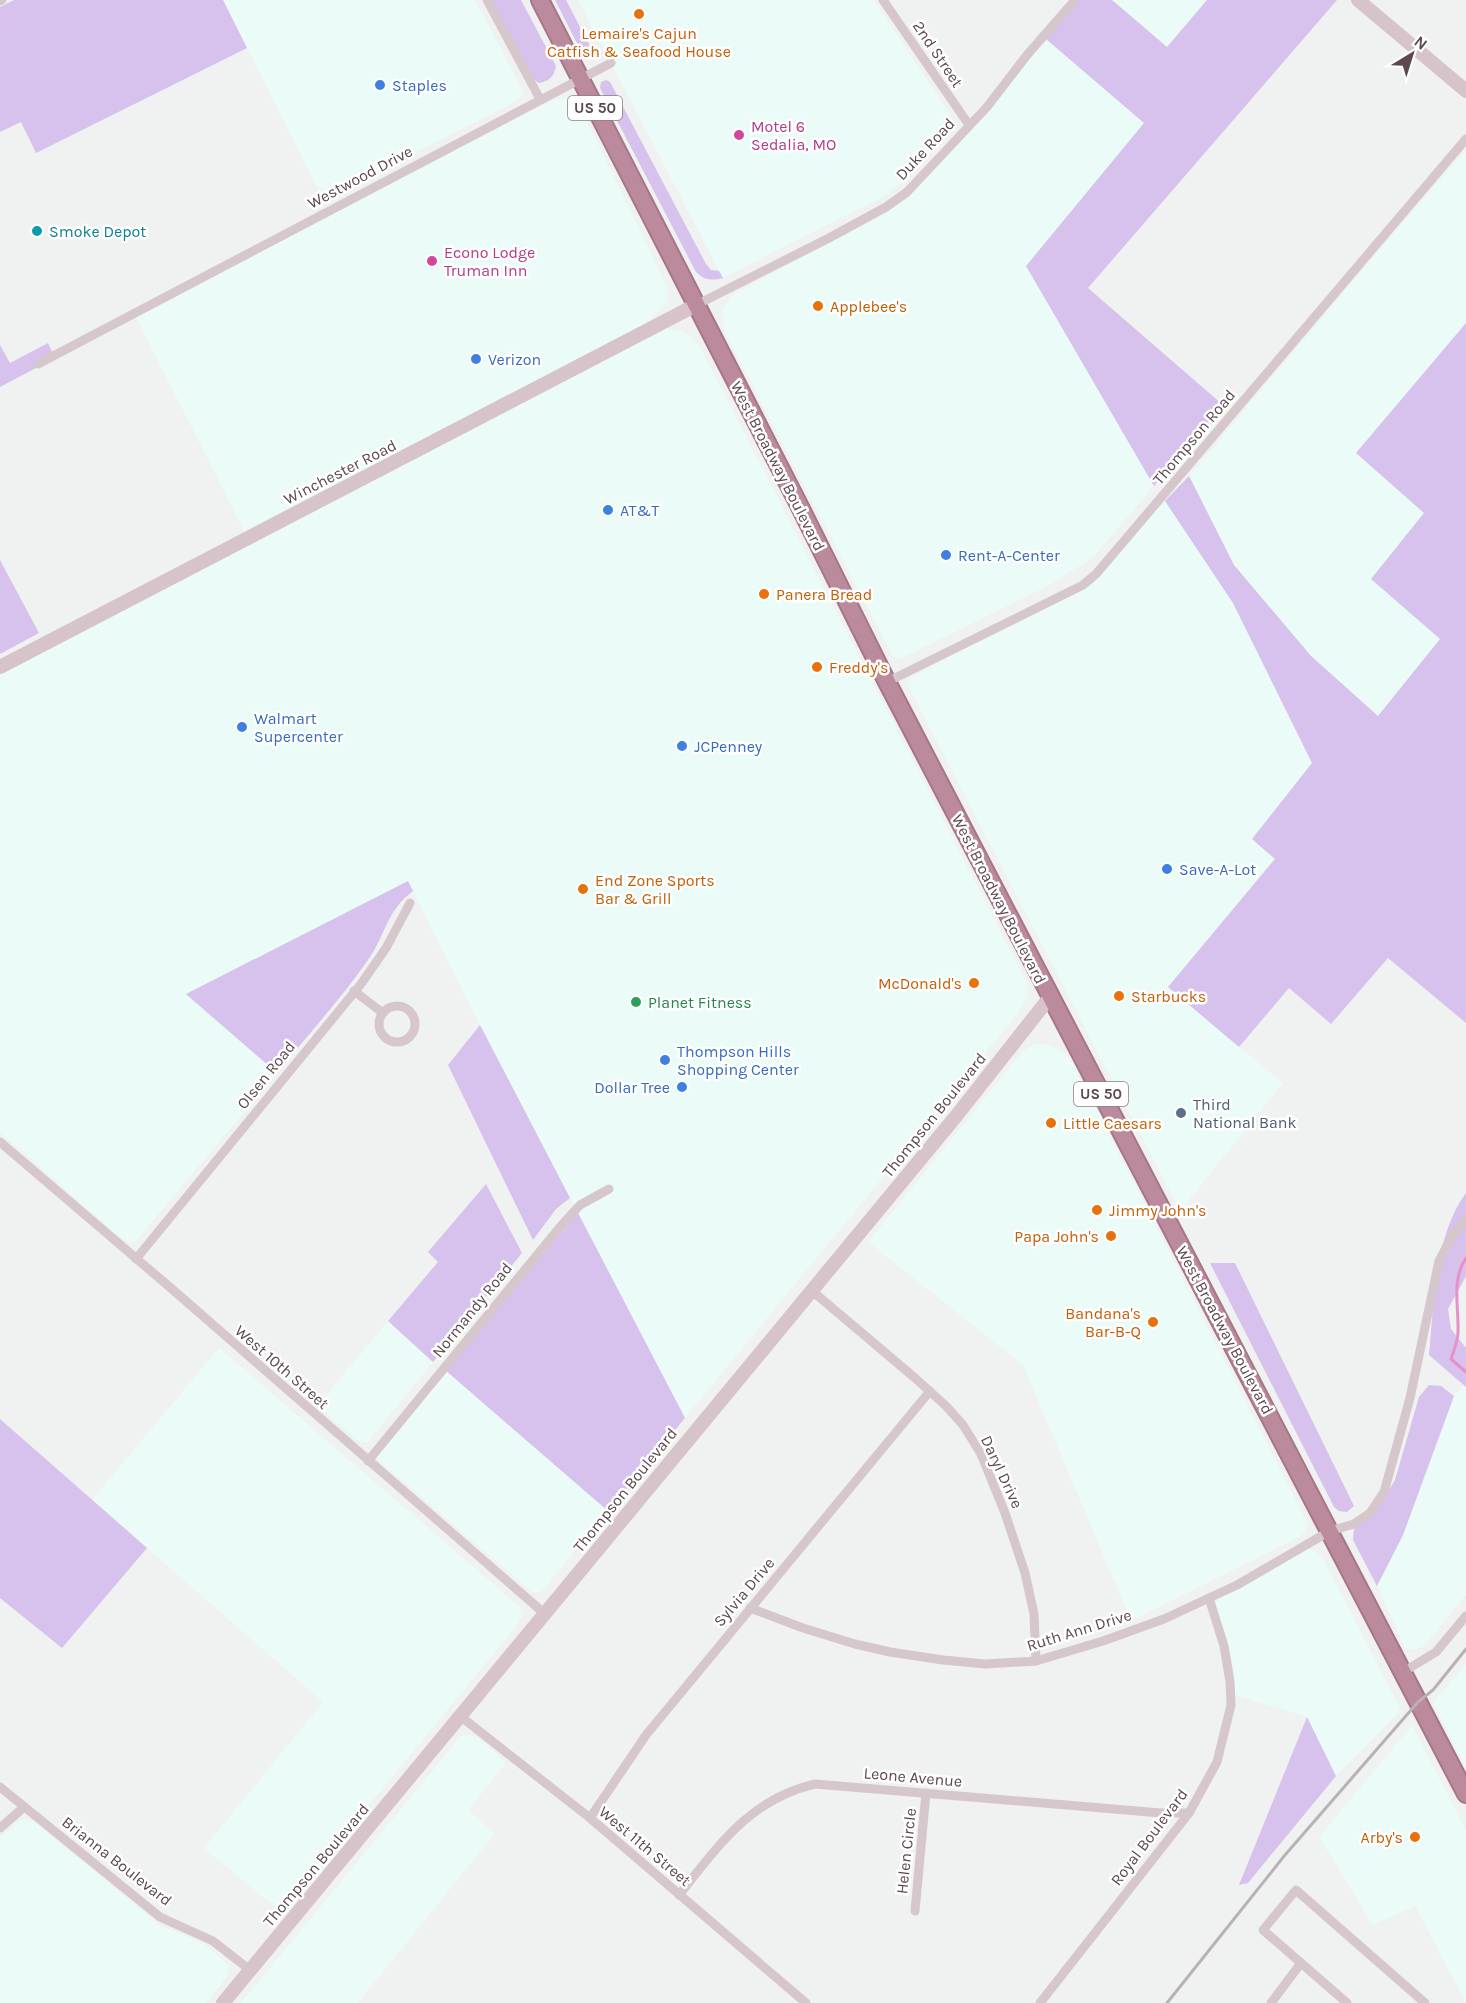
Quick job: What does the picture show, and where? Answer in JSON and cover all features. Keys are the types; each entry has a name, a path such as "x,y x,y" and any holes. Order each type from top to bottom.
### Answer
{"highway":[{"name":"West Broadway Boulevard","path":"540,0 887,682 1466,1794"}],"main road":[{"path":"1358,0 1466,91"},
{"name":"Winchester Road","path":"0,667 696,305"},
{"name":"Thompson Boulevard","path":"223,2003 957,1115 1050,997"}],"street":[{"path":"487,0 540,99"},
{"name":"2nd Street","path":"883,0 969,125"},
{"name":"Duke Road","path":"696,305 829,238 896,200 917,183 987,107 1027,55 1075,0"},
{"name":"Westwood Drive","path":"38,364 611,63"},
{"name":"Thompson Road","path":"887,682 1083,585 1096,574 1466,139"},
{"name":"Olsen Road","path":"136,1259 354,992 386,948 410,903"},
{"path":"354,992 383,1013"},
{"path":"399,1006 410,1011 415,1027 410,1038 399,1042 388,1040 380,1030 379,1024 383,1013 387,1009 399,1006"},
{"name":"West 10th Street","path":"0,1142 545,1614"},
{"name":"Normandy Road","path":"368,1461 560,1227 580,1205 609,1189"},
{"name":"Ruth Ann Drive","path":"750,1608 803,1628 890,1652 985,1664 1036,1661 1103,1641 1164,1618 1237,1585 1330,1531 1354,1524 1370,1513 1384,1492 1410,1398 1439,1261 1451,1238 1466,1219"},
{"name":"Daryl Drive","path":"811,1290 930,1391 963,1425 981,1454 1005,1513 1025,1572 1034,1614 1036,1661"},
{"name":"Sylvia Drive","path":"590,1818 646,1735 930,1391"},
{"name":"Royal Boulevard","path":"1040,2003 1189,1813 1216,1762 1231,1705 1224,1646 1209,1598"},
{"path":"1402,1672 1436,1652 1466,1616"},
{"name":"West 11th Street","path":"460,1716 590,1818 806,2003"},
{"name":"Leone Avenue","path":"679,1894 724,1839 751,1814 773,1798 794,1789 815,1784 1161,1813 1189,1813"},
{"name":"Brianna Boulevard","path":"0,1787 160,1917 213,1941 250,1970"},
{"name":"Helen Circle","path":"915,1911 926,1793"},
{"path":"0,1828 24,1807"},
{"path":"1347,2003 1263,1929 1296,1890 1425,2003"},
{"path":"1271,2003 1301,1963"}],"shaded area":[{"path":"14,0 223,0 247,48 36,153 21,122 0,132 0,7"},
{"path":"223,0 475,0 523,91 517,101 323,199"},
{"path":"490,0 521,0 556,66 548,80 539,83 530,77"},
{"path":"555,0 566,0 593,52 592,59 586,58 582,53"},
{"path":"578,0 874,0 949,113 950,128 916,171 883,197 723,278"},
{"path":"1079,0 1112,0 1167,47 1207,0 1337,0 1088,288 1223,405 1154,486 1026,266 1144,123 1046,39"},
{"path":"1112,0 1207,0 1167,47"},
{"path":"1046,39 1145,123 1026,266 1154,486 1095,555 1086,562 1046,587 900,659 892,655 726,334 721,311 735,293 883,215 906,200"},
{"path":"606,80 610,82 706,264 711,270 719,271 723,278 708,279 696,272 600,88 601,82"},
{"path":"565,98 576,105 584,115 668,289 666,303 644,325 244,531 135,315 555,99"},
{"path":"1466,150 1466,323 1356,453 1424,513 1371,579 1441,639 1378,716 1311,656 1234,565 1189,476"},
{"path":"1466,323 1466,1023 1388,958 1331,1024 1289,988 1239,1047 1168,987 1275,859 1252,839 1312,763 1233,603 1165,501 1189,476 1234,565 1311,656 1378,716 1440,639 1371,579 1424,513 1356,453"},
{"path":"666,329 678,330 689,335 700,347 1027,983 1028,997 1018,1013 685,1418 480,1025 408,881 186,995 277,1073 136,1241 130,1243 122,1239 0,1132 0,675"},
{"path":"48,343 55,358 0,387 0,345 10,363"},
{"path":"1165,501 1233,603 1312,763 1252,838 1275,858 1168,987 1283,1083 1180,1211 907,684 910,678 1067,594 1099,570"},
{"path":"0,560 39,633 0,654"},
{"path":"408,881 413,891 397,906 368,960 335,1004 277,1073 186,994"},
{"path":"480,1025 570,1198 556,1209 533,1240 448,1065"},
{"path":"1035,1044 1046,1044 1059,1049 1071,1060 1307,1522 1305,1531 1298,1538 1131,1621 1023,1365 868,1242 1022,1052"},
{"path":"486,1184 522,1253 433,1362 388,1321 438,1262 428,1252"},
{"path":"1466,1193 1466,1276 1448,1309 1451,1329 1466,1348 1466,1387 1429,1355 1437,1271 1447,1229"},
{"path":"578,1213 685,1418 608,1511 444,1369"},
{"path":"1210,1263 1235,1263 1354,1506 1347,1512 1339,1511 1334,1507"},
{"path":"388,1321 433,1362 368,1442 361,1443 317,1406"},
{"path":"219,1348 520,1607 522,1615 518,1624 281,1912 204,1848 323,1702 92,1500"},
{"path":"444,1369 608,1511 541,1592 532,1592 377,1459 377,1450"},
{"path":"1429,1385 1441,1386 1454,1396 1403,1535 1377,1586 1353,1540 1354,1529 1383,1500 1395,1480 1419,1397"},
{"path":"1464,1385 1466,1387 1466,1595 1424,1646 1415,1650 1405,1648 1377,1586 1403,1535 1454,1396"},
{"path":"0,1419 147,1548 62,1648 0,1598"},
{"path":"1308,1549 1315,1550 1322,1557 1401,1710 1336,1776 1307,1717 1235,1695 1234,1670 1226,1634 1214,1607 1217,1598"},
{"path":"1466,1664 1466,1768 1433,1703"},
{"path":"1307,1717 1336,1776 1248,1883 1239,1885"},
{"path":"1412,1725 1466,1830 1466,2003 1415,1906 1373,1925 1319,1837"},
{"path":"470,1734 481,1740 506,1763 468,1810 495,1833 358,2003 241,2003 461,1736"},
{"path":"22,1819 33,1821 161,1926 203,1943 229,1965 228,1974 206,2003 0,2003 0,1837"}],"waterway":[{"path":"1466,1258 1461,1266 1457,1284 1458,1335 1451,1359 1466,1372"}],"railway":[{"path":"1167,2003 1285,1855 1418,1702 1433,1690 1466,1649"}],"place":[{"name":"Lemaire's Cajun Catfish & Seafood House","path":"639,14"},
{"name":"Staples","path":"380,85"},
{"name":"Motel 6 Sedalia, MO","path":"739,135"},
{"name":"Smoke Depot","path":"37,231"},
{"name":"Econo Lodge Truman Inn","path":"432,261"},
{"name":"Applebee's","path":"818,306"},
{"name":"Verizon","path":"476,359"},
{"name":"AT&T","path":"608,510"},
{"name":"Rent-A-Center","path":"946,555"},
{"name":"Panera Bread","path":"764,594"},
{"name":"Freddy's","path":"817,667"},
{"name":"Walmart Supercenter","path":"242,727"},
{"name":"JCPenney","path":"682,746"},
{"name":"Save-A-Lot","path":"1167,869"},
{"name":"End Zone Sports Bar & Grill","path":"583,889"},
{"name":"McDonald's","path":"974,983"},
{"name":"Starbucks","path":"1119,996"},
{"name":"Planet Fitness","path":"636,1002"},
{"name":"Thompson Hills Shopping Center","path":"665,1060"},
{"name":"Dollar Tree","path":"682,1087"},
{"name":"Third National Bank","path":"1181,1113"},
{"name":"Little Caesars","path":"1051,1123"},
{"name":"Jimmy John's","path":"1097,1210"},
{"name":"Papa John's","path":"1111,1236"},
{"name":"Bandana's Bar-B-Q","path":"1153,1322"},
{"name":"Arby's","path":"1415,1837"}]}
